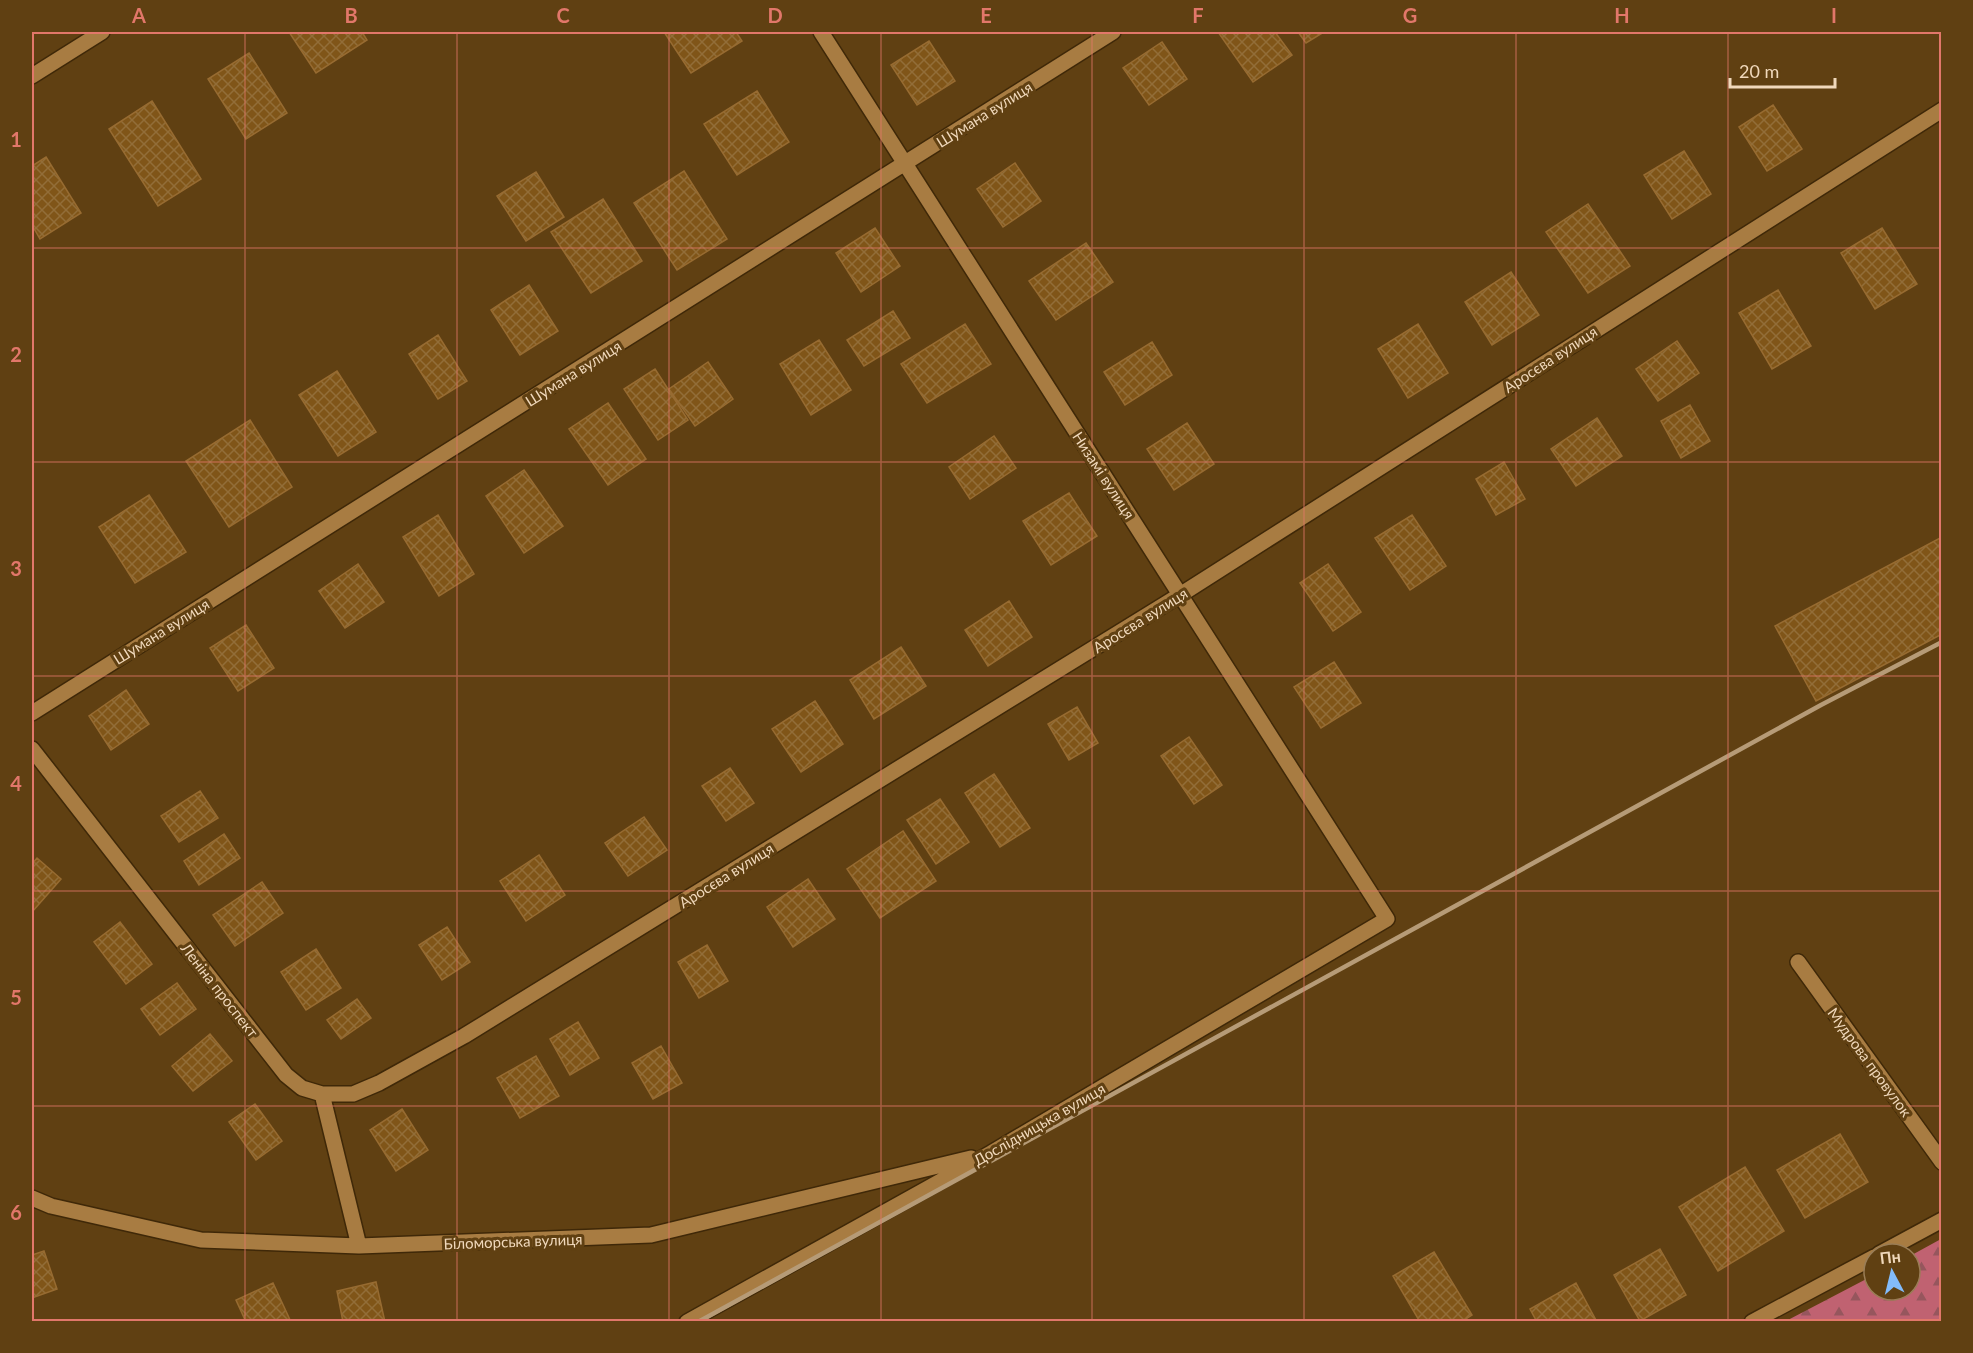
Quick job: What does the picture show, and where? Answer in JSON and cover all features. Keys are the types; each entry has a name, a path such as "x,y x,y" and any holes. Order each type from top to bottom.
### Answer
{"street":[{"path":"32,76 102,32"},
{"name":"Низамі вулиця","path":"821,32 1386,919"},
{"name":"Шумана вулиця","path":"32,713 1113,32"},
{"name":"Аросєва вулиця","path":"322,1094 353,1094 379,1083 464,1036 1180,596 1941,110"},
{"name":"Леніна проспект","path":"32,749 286,1075 302,1088 322,1094"},
{"name":"Дослідницька вулиця","path":"687,1322 991,1153 1386,919"},
{"name":"Мудрова провулок","path":"1798,962 1941,1162"},
{"path":"322,1094 359,1246"},
{"name":"Біломорська вулиця","path":"32,1198 51,1206 201,1240 359,1246 651,1235 991,1153"},
{"path":"1902,1242 1941,1221"},
{"path":"1752,1322 1862,1263"}],"green space":[{"path":"1941,1239 1941,1321 1786,1321 1862,1281 1862,1302 1922,1302 1922,1249"}],"building":[{"path":"289,32 362,32 367,40 316,73"},
{"path":"664,32 736,32 742,41 691,73"},
{"path":"1218,32 1275,32 1292,55 1253,82"},
{"path":"1298,32 1324,32 1306,43"},
{"path":"929,41 955,81 917,105 891,65"},
{"path":"1162,42 1187,79 1149,105 1123,68"},
{"path":"249,53 287,113 246,139 208,79"},
{"path":"757,91 789,142 737,175 704,124"},
{"path":"152,101 201,179 158,206 109,129"},
{"path":"1773,105 1802,149 1767,171 1739,127"},
{"path":"1684,151 1711,194 1672,219 1644,175"},
{"path":"46,157 81,213 40,239 32,225 32,166"},
{"path":"1015,163 1041,201 1003,227 977,189"},
{"path":"684,171 727,239 677,270 634,203"},
{"path":"536,172 564,217 526,241 497,196"},
{"path":"603,199 642,261 591,293 551,232"},
{"path":"1588,204 1630,266 1588,293 1546,232"},
{"path":"875,228 900,266 861,292 836,253"},
{"path":"1882,228 1917,284 1875,309 1841,253"},
{"path":"1086,243 1113,282 1056,320 1029,281"},
{"path":"1511,272 1539,315 1492,345 1465,302"},
{"path":"529,285 558,331 520,355 491,310"},
{"path":"1778,290 1811,346 1772,369 1739,313"},
{"path":"893,311 910,338 864,366 847,340"},
{"path":"965,324 991,364 927,403 901,364"},
{"path":"1418,324 1448,373 1408,398 1378,349"},
{"path":"438,335 467,381 438,399 409,354"},
{"path":"819,340 851,390 811,415 780,364"},
{"path":"1677,341 1699,373 1658,401 1636,369"},
{"path":"1152,342 1172,375 1125,405 1104,372"},
{"path":"708,362 733,399 695,426 669,389"},
{"path":"655,369 688,420 658,440 624,389"},
{"path":"337,371 376,432 338,456 299,395"},
{"path":"608,403 646,459 608,485 569,429"},
{"path":"1690,405 1710,441 1681,458 1661,421"},
{"path":"1597,418 1622,456 1576,486 1551,449"},
{"path":"250,420 292,487 229,527 186,461"},
{"path":"1187,423 1214,464 1174,490 1147,449"},
{"path":"994,436 1016,468 970,499 949,467"},
{"path":"1504,462 1525,499 1496,515 1476,479"},
{"path":"524,470 563,526 524,553 486,496"},
{"path":"1069,493 1097,536 1051,565 1023,521"},
{"path":"149,495 186,552 135,583 99,527"},
{"path":"438,515 474,574 439,596 403,537"},
{"path":"1412,515 1446,566 1410,590 1375,538"},
{"path":"1942,537 1942,634 1816,701 1775,626"},
{"path":"358,564 384,602 345,628 319,591"},
{"path":"1328,564 1361,612 1333,631 1300,583"},
{"path":"1009,601 1032,637 988,666 965,630"},
{"path":"246,625 274,668 238,691 210,648"},
{"path":"901,647 926,686 874,719 850,680"},
{"path":"1334,662 1361,703 1321,728 1294,687"},
{"path":"126,690 149,724 111,750 89,716"},
{"path":"815,701 843,744 801,772 772,729"},
{"path":"1077,707 1098,743 1069,760 1048,724"},
{"path":"1189,737 1222,785 1194,804 1161,756"},
{"path":"730,768 754,803 726,821 702,786"},
{"path":"994,774 1030,828 1000,847 965,793"},
{"path":"200,791 218,818 179,842 161,816"},
{"path":"940,799 969,842 936,864 907,820"},
{"path":"644,817 667,850 628,876 605,843"},
{"path":"903,831 936,881 880,918 847,869"},
{"path":"224,834 240,858 199,885 184,861"},
{"path":"539,855 565,895 526,921 500,881"},
{"path":"37,858 61,879 32,912 32,864"},
{"path":"808,879 835,919 793,947 767,907"},
{"path":"262,882 283,913 235,946 213,915"},
{"path":"120,922 152,964 126,984 94,942"},
{"path":"447,927 470,962 442,980 419,945"},
{"path":"707,945 728,981 699,998 678,962"},
{"path":"316,949 341,988 306,1010 281,972"},
{"path":"177,983 196,1009 160,1035 141,1009"},
{"path":"357,999 371,1018 341,1039 327,1020"},
{"path":"578,1022 599,1058 570,1075 550,1039"},
{"path":"210,1034 232,1061 193,1091 172,1066"},
{"path":"661,1046 682,1083 653,1099 632,1063"},
{"path":"536,1056 559,1096 520,1118 497,1078"},
{"path":"255,1104 282,1141 256,1160 229,1122"},
{"path":"402,1109 428,1150 396,1171 370,1130"},
{"path":"1840,1134 1868,1182 1805,1218 1777,1170"},
{"path":"1745,1167 1784,1231 1718,1271 1679,1207"},
{"path":"1660,1249 1686,1295 1640,1321 1614,1275"},
{"path":"44,1251 57,1289 32,1298 32,1255"},
{"path":"1434,1252 1472,1315 1461,1322 1420,1322 1393,1276"},
{"path":"376,1282 385,1322 343,1322 337,1291"},
{"path":"273,1283 291,1322 246,1322 236,1300"},
{"path":"1576,1283 1597,1322 1537,1322 1530,1309"}],"railway":[{"path":"698,1322 1821,705 1942,642"}]}
